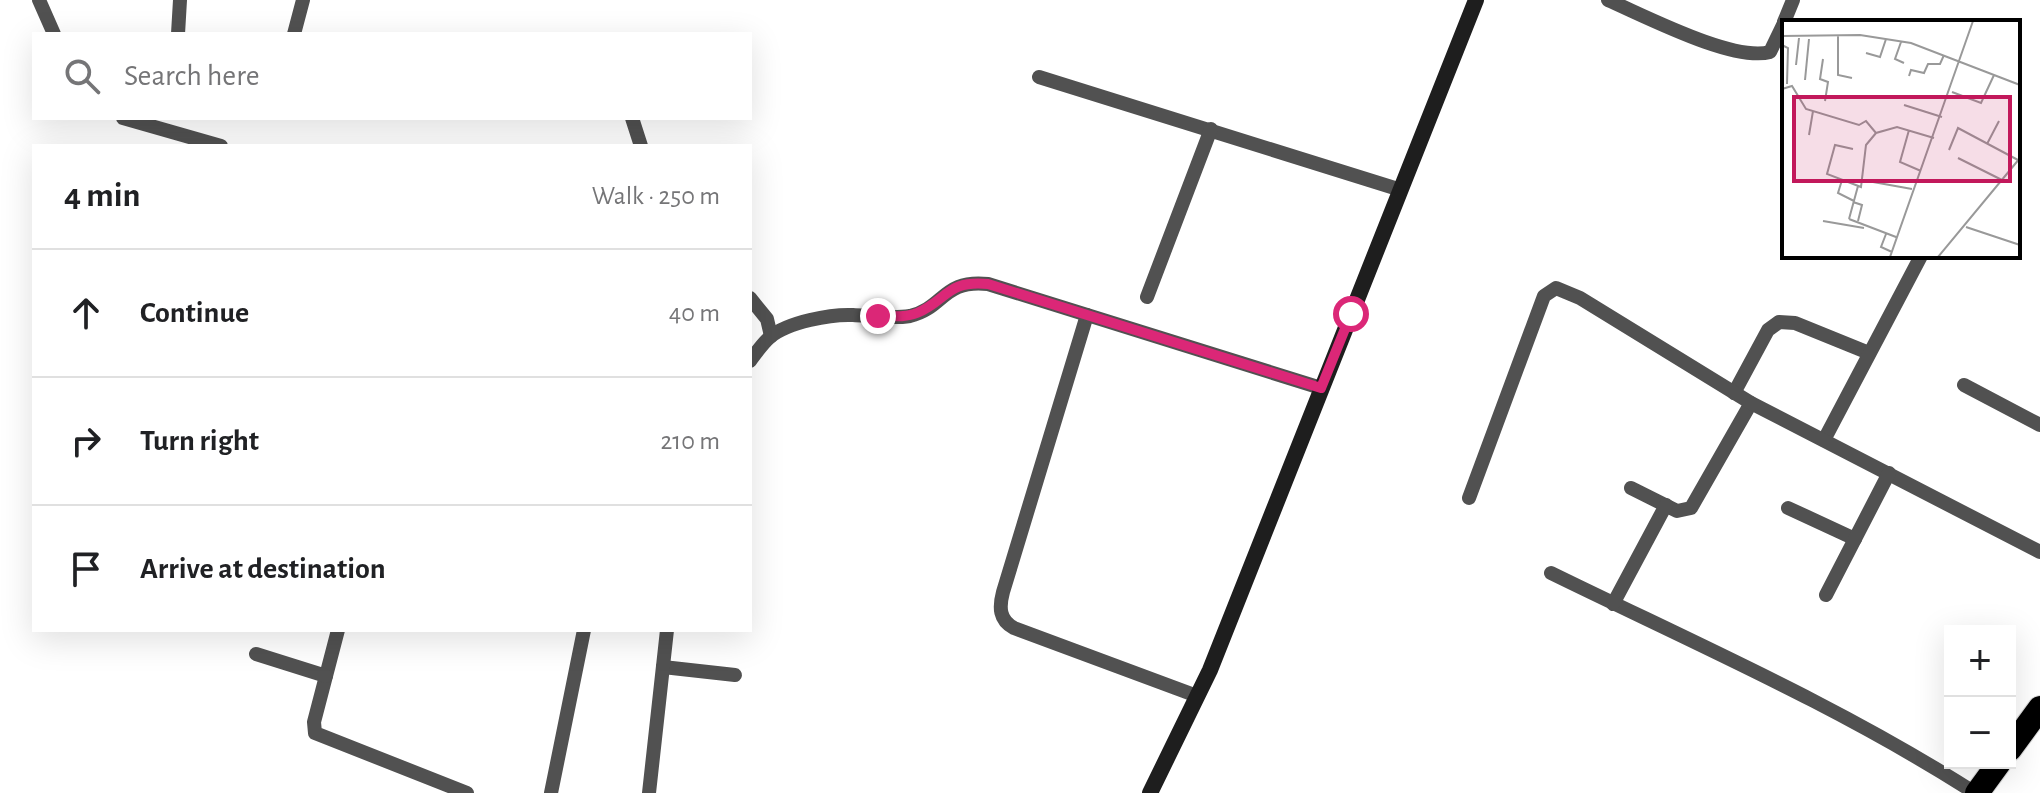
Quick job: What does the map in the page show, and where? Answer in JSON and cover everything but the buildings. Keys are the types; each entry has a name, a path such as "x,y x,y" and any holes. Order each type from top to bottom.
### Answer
{"highway":[{"path":"2016,741 2040,708"},
{"path":"1976,793 1994,769"}],"street":[{"path":"39,0 53,32"},
{"path":"178,32 180,0"},
{"path":"295,32 303,0"},
{"path":"1150,793 1197,696 1476,0"},
{"path":"1608,0 1694,37 1753,55 1770,52 1782,27"},
{"path":"1785,20 1793,0"},
{"path":"1039,77 1401,190"},
{"path":"130,120 214,144"},
{"path":"633,120 640,144"},
{"path":"1147,297 1211,129"},
{"path":"1824,440 1920,258"},
{"path":"752,359 771,336 785,329 831,315 907,316 930,306 947,291 967,283 988,284 1321,388"},
{"path":"1469,498 1544,296 1556,288 1566,290 1751,403 2040,552"},
{"path":"752,300 767,319 771,336"},
{"path":"1087,315 1003,592 1002,617 1014,628 1197,696"},
{"path":"1734,393 1768,330 1779,322 1795,323 1869,353"},
{"path":"1964,385 2040,425"},
{"path":"1631,488 1677,511 1691,508 1751,403"},
{"path":"1826,595 1889,473"},
{"path":"1613,604 1666,505"},
{"path":"1788,508 1855,539"},
{"path":"1551,573 1855,722 1976,793"},
{"path":"337,632 314,722 315,733 458,791"},
{"path":"551,793 584,632"},
{"path":"649,793 667,632"},
{"path":"256,654 326,676"},
{"path":"663,667 735,675"}],"route":[{"path":"878,316 918,313 956,286 988,284 1321,388 1351,314"}]}
